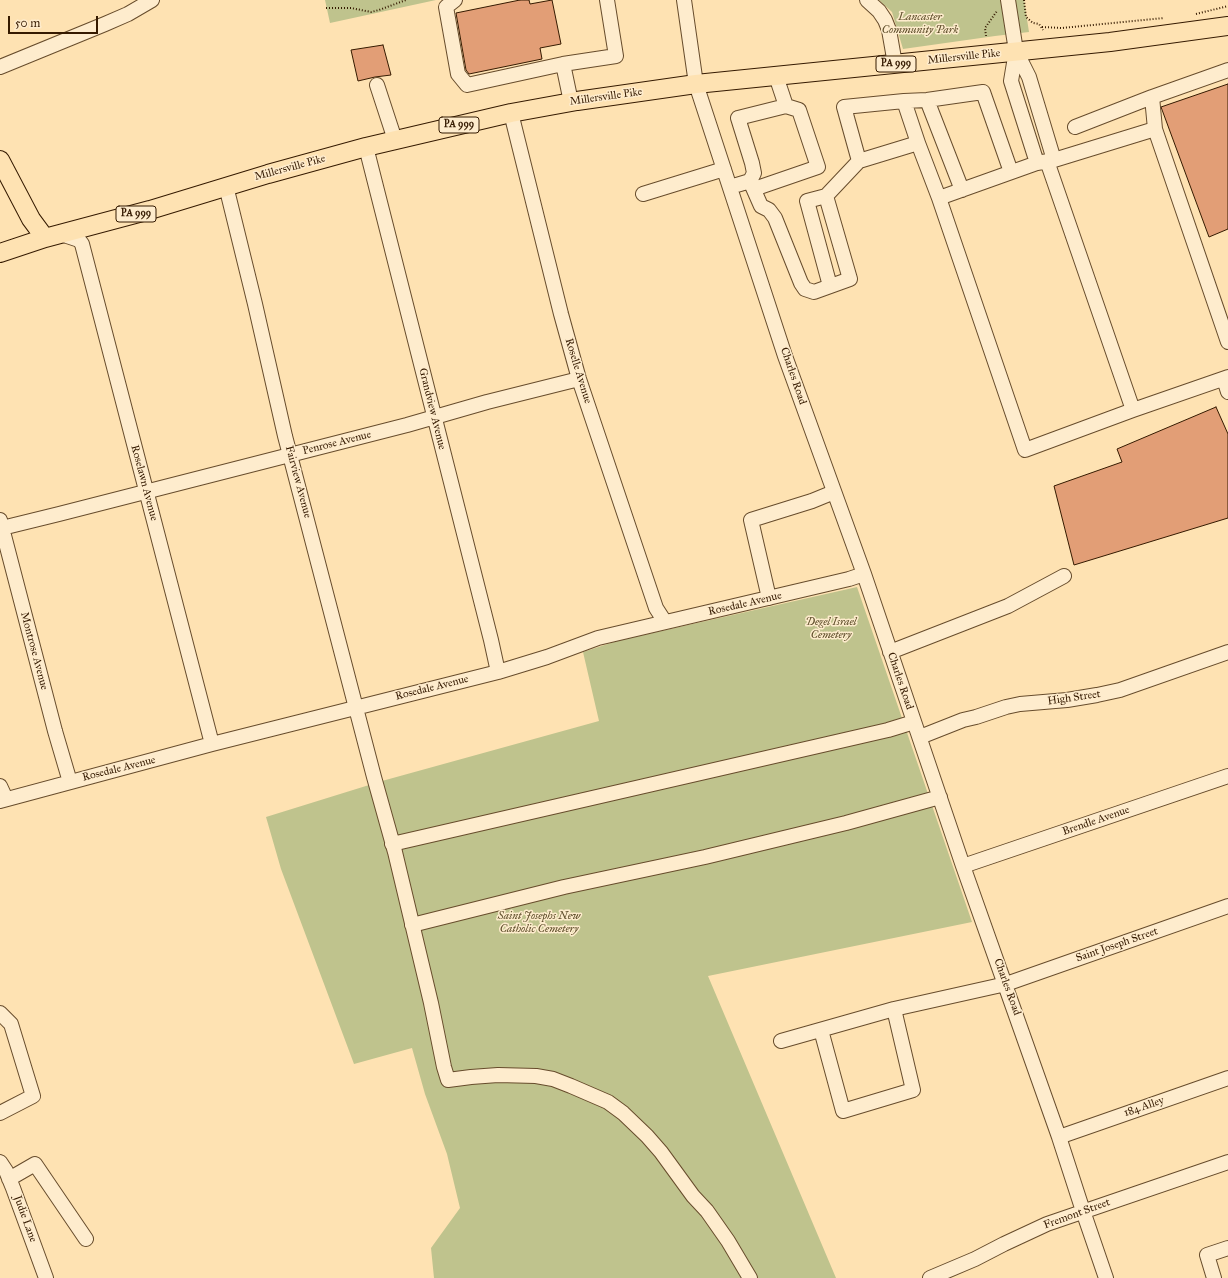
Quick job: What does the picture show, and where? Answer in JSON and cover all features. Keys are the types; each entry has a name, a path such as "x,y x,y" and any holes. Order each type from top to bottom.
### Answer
{"main road":[{"name":"Millersville Pike","path":"0,253 53,236 150,210 226,186 366,147 511,113 570,102 696,84 1110,42 1228,26"},
{"path":"0,160 30,219 53,236"}],"street":[{"path":"0,67 128,14 152,0"},
{"path":"451,4 458,74 467,85 563,64 616,56 607,0"},
{"name":"Charles Road","path":"684,0 696,84 785,356 864,574 963,866 1059,1137 1106,1278"},
{"path":"867,0 879,10 885,20 889,30 895,64"},
{"path":"1004,4 1016,51 1011,81 1046,161 1133,410"},
{"path":"563,64 570,102"},
{"path":"1075,127 1152,97 1228,70"},
{"path":"776,76 786,106"},
{"path":"377,85 395,140"},
{"path":"859,160 844,107 927,100 983,92 1011,172"},
{"path":"1152,97 1155,129 1228,342"},
{"path":"927,100 962,190"},
{"path":"904,102 918,144 939,198 1025,450 1133,410 1227,383"},
{"path":"730,187 752,185 818,167 799,110 786,106 738,118 752,163 754,173 752,185 761,206 769,210 775,218 801,283 806,289 814,292 850,279 826,196"},
{"name":"Roselle Avenue","path":"511,113 561,314 579,379 656,608 665,622"},
{"path":"939,198 1011,172 1155,129"},
{"path":"830,286 807,201 826,196 859,160 918,144"},
{"name":"Grandview Avenue","path":"366,147 498,672"},
{"path":"643,194 724,169"},
{"name":"Fairview Avenue","path":"226,186 285,436 291,454 392,844 431,1003 444,1068 448,1080 498,1075 536,1076 553,1079 608,1102 623,1113 661,1152 728,1241 750,1278"},
{"name":"Roselawn Avenue","path":"53,236 79,240 82,244 212,744"},
{"name":"Penrose Avenue","path":"1,524 60,514 579,379"},
{"path":"769,598 750,520 812,501 834,492"},
{"name":"Montrose Avenue","path":"1,524 53,724 70,782"},
{"name":"Rosedale Avenue","path":"3,800 212,744 498,672 546,657 598,638 849,579 864,574"},
{"path":"890,652 1008,606 1064,576"},
{"name":"High Street","path":"920,736 963,720 1006,707 1020,704 1067,700 1120,690 1228,652"},
{"path":"392,844 888,730 914,722"},
{"name":"Brendle Avenue","path":"963,866 1228,776"},
{"path":"0,786 3,800"},
{"path":"412,925 564,887 846,823 940,797"},
{"name":"Saint Joseph Street","path":"781,1041 894,1009 1006,984 1228,906"},
{"path":"821,1030 843,1111 913,1090 894,1009"},
{"path":"0,1013 11,1024 33,1096 0,1113"},
{"name":"184 Alley","path":"1059,1137 1228,1078"},
{"name":"Judie Lane","path":"0,1162 9,1179 46,1278"},
{"name":"Fremont Street","path":"930,1278 975,1259 1047,1224 1228,1162"},
{"path":"9,1179 35,1164 86,1239"},
{"path":"1214,1278 1206,1255 1228,1248"}],"path":[{"path":"326,8 351,8 371,12 406,0"},
{"path":"1024,0 1026,17 1029,20 1039,24 1043,30"},
{"path":"986,36 985,28 1004,4"},
{"path":"1195,14 1228,6"},
{"path":"1042,27 1062,28 1169,18"}],"green space":[{"path":"325,0 436,0 330,23"},
{"name":"Lancaster Community Park","path":"879,0 1024,0 1029,32 903,49 892,12"},
{"name":"Saint Josephs New Catholic Cemetery","path":"857,587 972,922 708,976 836,1278 434,1278 431,1248 460,1208 447,1154 425,1094 412,1048 354,1064 281,869 266,817 382,781 599,721 583,652 617,641"}],"building":[{"path":"520,0 529,0 530,4 552,0 561,44 540,48 542,59 469,74 466,70 456,13"},
{"path":"383,45 391,75 358,81 351,50"},
{"path":"1228,84 1228,229 1209,237 1161,107"},
{"path":"1216,407 1228,434 1228,518 1074,565 1054,486 1122,462 1117,449"}],"park label":[{"name":"Degel Israel Cemetery","path":"831,628"}]}
